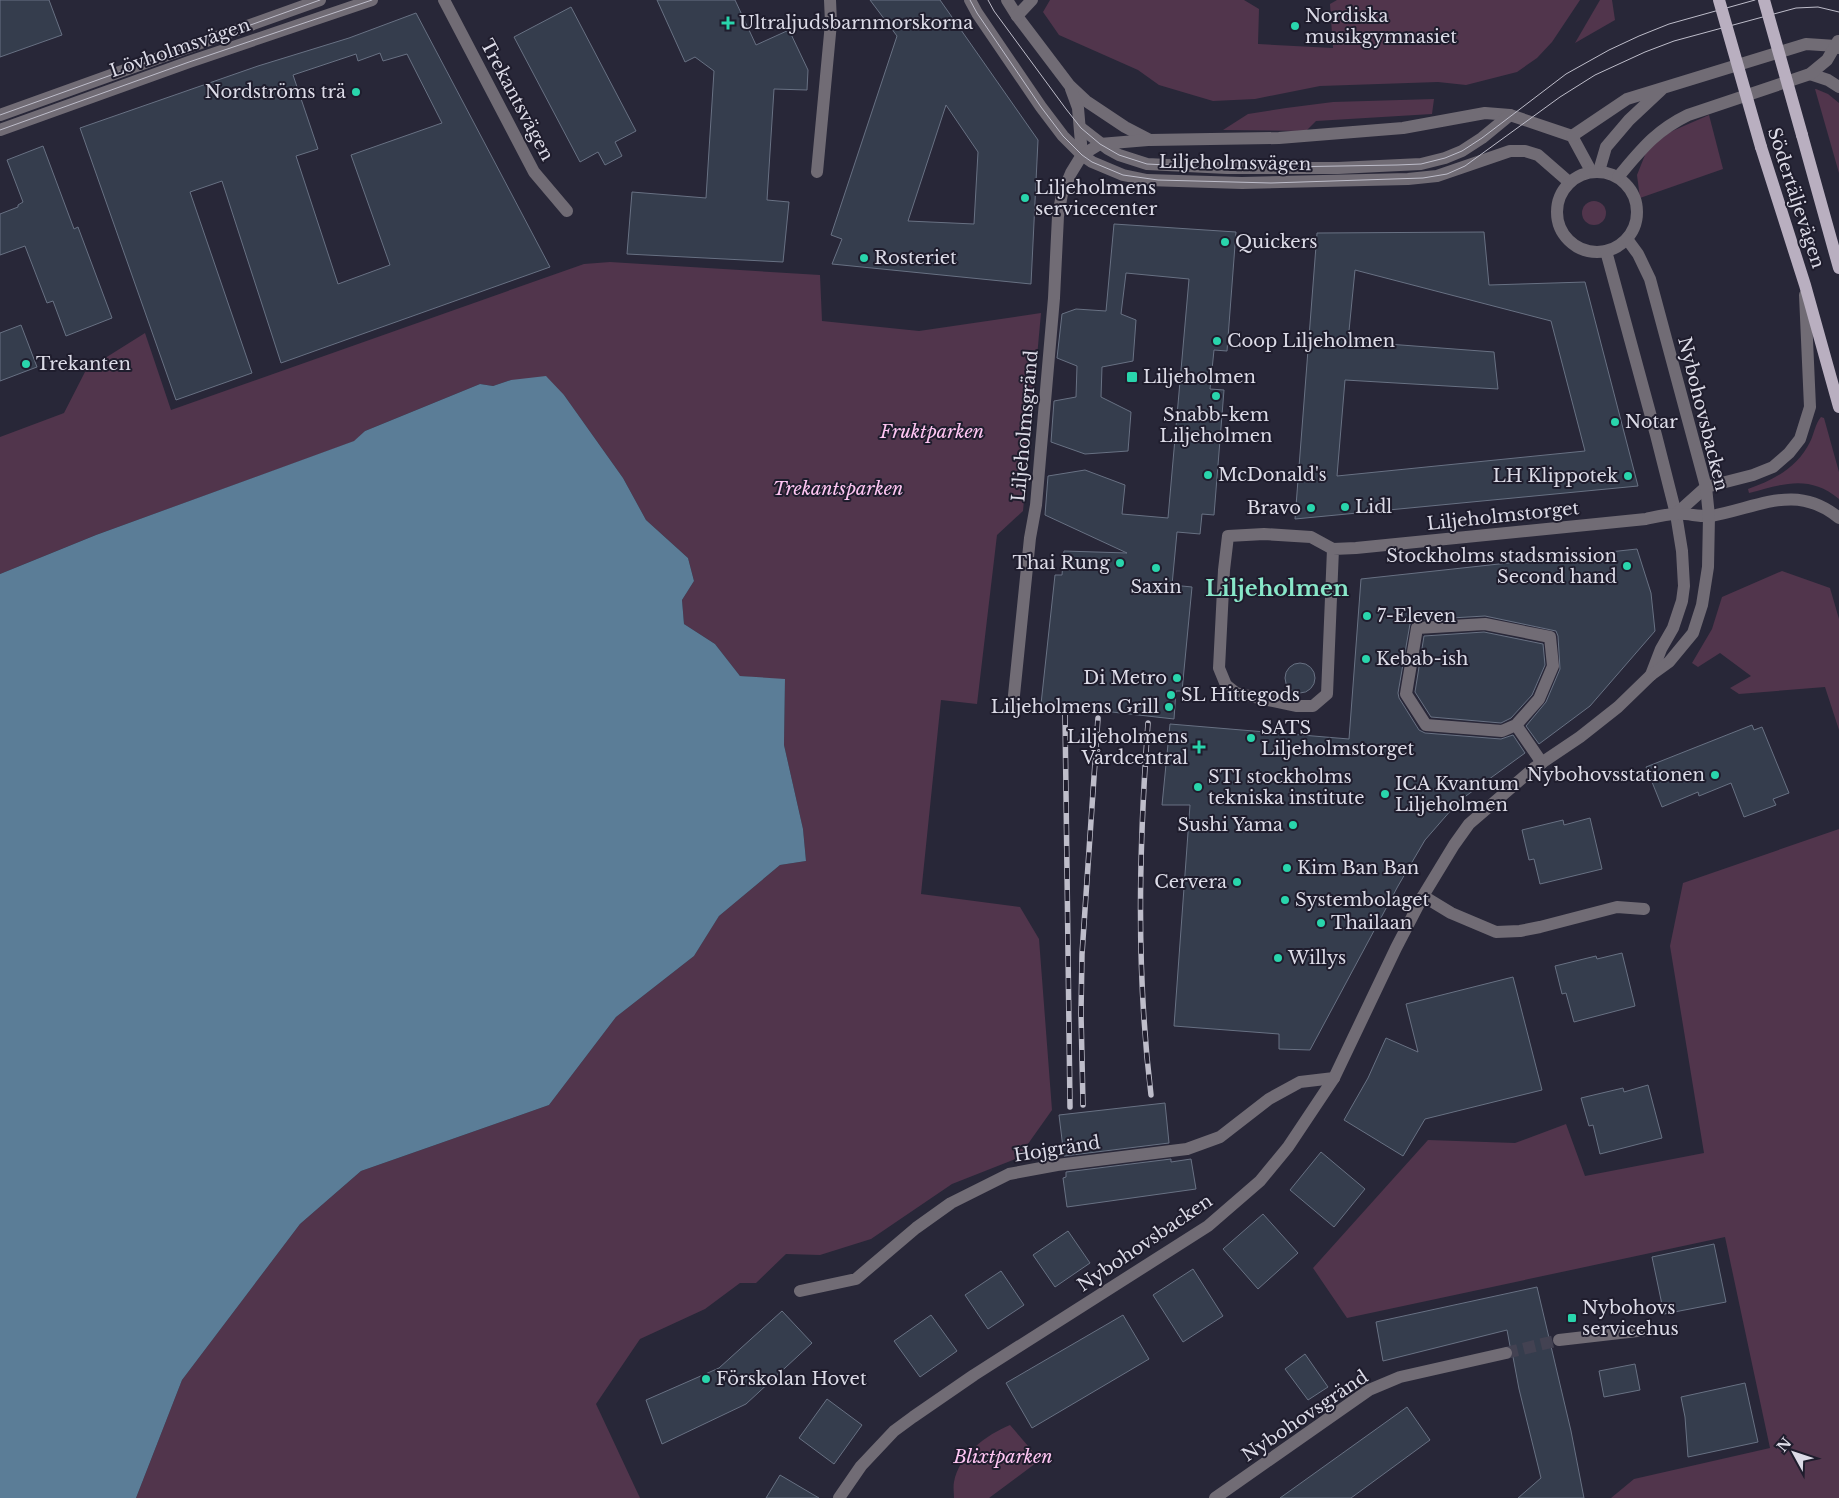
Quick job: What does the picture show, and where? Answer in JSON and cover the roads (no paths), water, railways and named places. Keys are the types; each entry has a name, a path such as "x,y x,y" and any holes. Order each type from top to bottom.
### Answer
{"main road":[{"name":"Södertäljevägen","path":"1718,0 1761,147 1805,285 1839,407"},
{"name":"Södertäljevägen","path":"1764,0 1839,268"}],"street":[{"name":"Lövholmsvägen","path":"0,115 320,0"},
{"name":"Lövholmsvägen","path":"0,130 189,62 372,0"},
{"name":"Trekantsvägen","path":"444,0 534,172 567,211"},
{"path":"817,172 831,23 830,0"},
{"name":"Liljeholmsvägen","path":"970,0 976,13 1054,126 1082,155 1101,167 1136,178 1191,182 1271,183 1424,178 1447,174 1510,151 1526,151 1538,155 1569,182"},
{"name":"Liljeholmsvägen","path":"1007,0 1070,86 1086,101 1125,127 1150,140 1279,138 1403,128 1484,113 1510,115 1572,136"},
{"path":"1017,16 1032,0"},
{"path":"1595,171 1572,136 1627,99 1806,44 1838,44"},
{"path":"1618,177 1646,143 1669,124 1697,112 1810,74 1827,60 1838,44"},
{"path":"1810,74 1828,80 1839,87"},
{"path":"1070,86 1078,108 1082,155"},
{"path":"1595,171 1606,147 1628,120 1665,87"},
{"name":"Liljeholmsvägen","path":"1081,128 1100,144 1132,160 1161,165 1290,168 1421,164 1446,158 1462,151 1482,138 1510,115"},
{"name":"Liljeholmsgränd","path":"1013,706 1030,538 1036,506 1054,298 1058,216 1062,194 1082,155 1100,144 1150,140"},
{"path":"1595,171 1618,177 1628,186 1636,203 1637,220 1632,232 1619,246 1606,251 1590,252 1576,247 1562,234 1557,220 1557,206 1562,191 1569,182 1582,174 1595,171"},
{"name":"Nybohovsbacken","path":"839,1498 860,1466 912,1417 974,1375 1208,1226 1260,1181 1288,1147 1334,1078 1423,896 1469,824 1542,763 1618,708 1651,675 1669,662 1693,633 1702,605 1708,567 1706,486 1650,279 1638,254 1627,239"},
{"name":"Nybohovsbacken","path":"1606,251 1676,514 1682,551 1684,586 1682,601 1673,628 1661,650 1651,675"},
{"path":"1676,514 1706,486 1747,476 1773,467 1789,453 1800,439 1810,407 1805,285"},
{"name":"Liljeholmstorget","path":"1334,549 1632,521 1676,514 1708,516 1780,500 1798,499 1814,502 1828,509 1839,518"},
{"path":"1264,534 1311,537 1334,549 1327,694 1313,706 1296,706 1236,693 1226,685 1219,668 1224,570 1228,536 1264,534"},
{"path":"1485,624 1550,637 1553,666 1539,699 1516,725 1502,731 1426,725 1406,694 1417,628 1485,624"},
{"path":"1516,725 1542,763"},
{"path":"1423,896 1451,913 1496,932 1520,931 1617,908 1644,910"},
{"name":"Hojgränd","path":"800,1291 856,1279 916,1228 951,1204 1010,1174 1057,1165 1187,1149 1220,1137 1269,1099 1300,1082 1334,1078"},
{"path":"1559,1340 1646,1330"},
{"name":"Nybohovsgränd","path":"1215,1498 1369,1390 1400,1377 1506,1353"}],"water":[{"path":"546,376 564,395 623,478 646,520 688,558 694,581 682,600 684,624 715,644 740,676 785,679 784,745 803,829 806,861 780,865 719,916 694,956 616,1017 549,1105 361,1171 300,1224 182,1380 136,1498 0,1498 0,574 96,535 354,441 365,431 480,384 493,386 511,380"}],"tunnel":[{"path":"1506,1353 1559,1340"}],"tram line":[{"path":"0,115 320,0"},
{"path":"0,130 189,62 372,0"},
{"path":"970,0 1041,107 1063,136 1092,162 1123,175 1158,180 1271,183 1423,178 1447,174 1465,166 1560,97 1595,75 1645,52 1674,41 1796,8 1818,7 1839,12"},
{"path":"988,0 994,11 1066,109 1081,128 1100,144 1119,155 1147,164 1227,168 1421,164 1445,158 1462,151 1482,138 1566,74 1609,50 1669,24 1755,0"}],"railway":[{"path":"1065,714 1070,1107"},
{"path":"1083,1105 1082,954 1098,718"},
{"path":"1148,723 1140,909 1143,1002 1151,1095"}],"place":[{"name":"Ultraljudsbarnmorskorna","path":"728,23"},
{"name":"Nordiska musikgymnasiet","path":"1295,26"},
{"name":"Nordströms trä","path":"356,92"},
{"name":"Liljeholmens servicecenter","path":"1025,198"},
{"name":"Quickers","path":"1225,242"},
{"name":"Rosteriet","path":"864,258"},
{"name":"Coop Liljeholmen","path":"1217,341"},
{"name":"Trekanten","path":"26,364"},
{"name":"Liljeholmen","path":"1132,377"},
{"name":"Snabb-kem Liljeholmen","path":"1216,396"},
{"name":"Notar","path":"1615,422"},
{"name":"McDonald's","path":"1208,475"},
{"name":"LH Klippotek","path":"1628,476"},
{"name":"Lidl","path":"1345,507"},
{"name":"Bravo","path":"1311,508"},
{"name":"Thai Rung","path":"1120,563"},
{"name":"Stockholms stadsmission Second hand","path":"1627,566"},
{"name":"Saxin","path":"1156,568"},
{"name":"7-Eleven","path":"1367,616"},
{"name":"Kebab-ish","path":"1366,659"},
{"name":"Di Metro","path":"1177,678"},
{"name":"SL Hittegods","path":"1171,695"},
{"name":"Liljeholmens Grill","path":"1169,707"},
{"name":"SATS Liljeholmstorget","path":"1251,738"},
{"name":"Liljeholmens Vårdcentral","path":"1199,747"},
{"name":"Nybohovsstationen","path":"1715,775"},
{"name":"STI stockholms tekniska institute","path":"1198,787"},
{"name":"ICA Kvantum Liljeholmen","path":"1385,794"},
{"name":"Sushi Yama","path":"1293,825"},
{"name":"Kim Ban Ban","path":"1287,868"},
{"name":"Cervera","path":"1237,882"},
{"name":"Systembolaget","path":"1285,900"},
{"name":"Thailaan","path":"1321,923"},
{"name":"Willys","path":"1278,958"},
{"name":"Nybohovs servicehus","path":"1572,1318"},
{"name":"Förskolan Hovet","path":"706,1379"}],"district":[{"name":"Liljeholmen","path":"1277,588"}],"park label":[{"name":"Fruktparken","path":"932,432"},
{"name":"Trekantsparken","path":"838,489"},
{"name":"Blixtparken","path":"1003,1457"}]}
